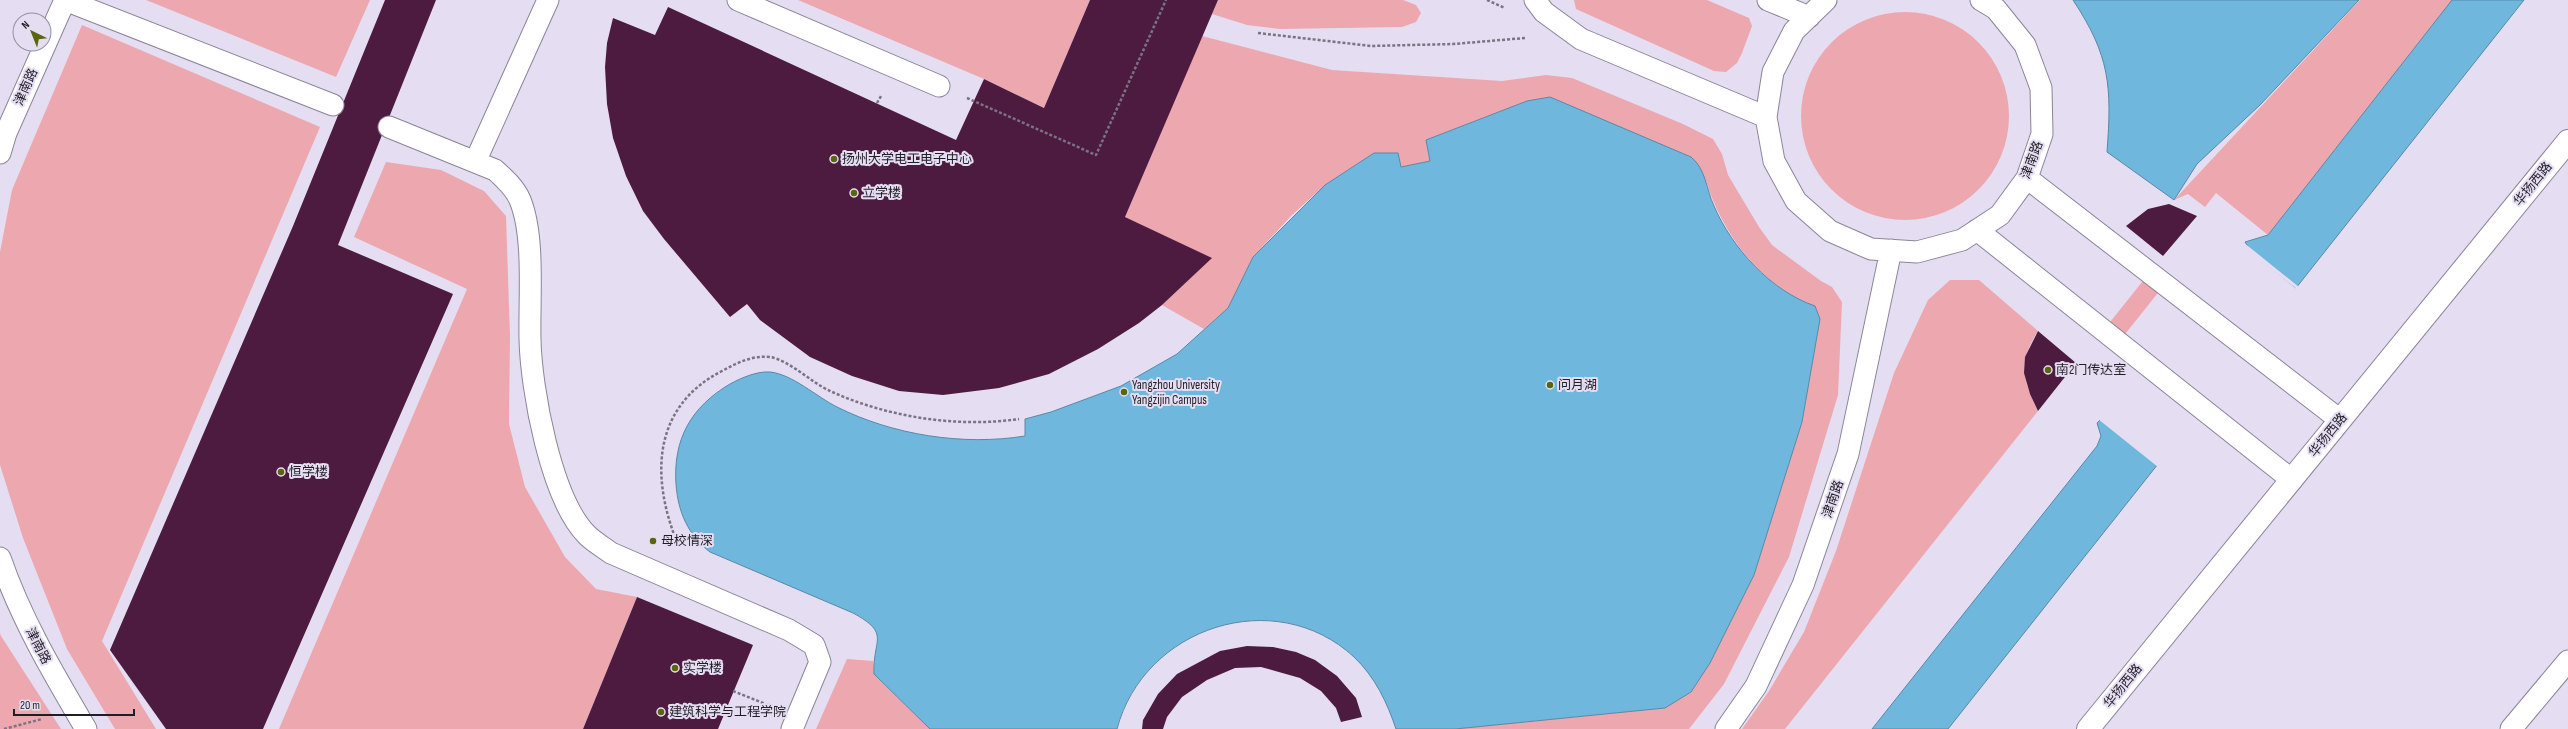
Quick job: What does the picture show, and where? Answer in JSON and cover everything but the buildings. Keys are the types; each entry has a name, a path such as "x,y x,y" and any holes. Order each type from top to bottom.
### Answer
{"main road":[{"name":"华扬西路","path":"2088,729 2568,141"}],"lane":[{"path":"65,0 333,105"},
{"name":"津南路","path":"0,153 6,134 65,0"},
{"path":"475,162 548,0"},
{"path":"738,0 939,86"},
{"path":"1535,0 1544,12 1581,39 1766,117"},
{"path":"1768,0 1809,17"},
{"name":"津南路","path":"1826,0 1794,31 1773,72 1766,117 1774,161 1796,201 1830,231 1871,249 1917,252 1962,240 2000,215 2027,178 2042,134 2041,88 2025,45 1996,9 1981,0"},
{"path":"389,127 495,170 508,181 520,200 529,244 530,341 540,418 565,502 586,534 611,553 789,630 814,645 818,652 818,667 792,729"},
{"path":"2027,178 2340,420"},
{"path":"1977,230 2292,480"},
{"name":"津南路","path":"1726,729 1756,686 1803,585 1843,469 1891,250"},
{"name":"津南路","path":"0,558 10,586 40,652 86,729"},
{"path":"2511,729 2568,661"}],"path":[{"path":"939,86 1096,155 1166,0"},
{"path":"1258,33 1372,46 1453,44 1532,38"},
{"path":"698,591 666,508 660,481 660,462 663,445 678,410 694,391 713,376 741,361 768,357 778,359 829,391 859,403 898,414 971,421 1019,419"},
{"path":"4,729 75,711"}],"shaded area":[{"path":"146,0 370,0 336,77"},
{"path":"798,0 1090,0 1044,108 984,79"},
{"path":"1218,0 1403,0 1416,5 1421,13 1416,22 1402,27 1280,29 1247,25 1212,14"},
{"path":"1574,0 1707,0 1749,18 1752,26 1737,63 1726,72 1714,71 1576,9"},
{"path":"2360,0 2452,0 2268,235 2216,193 2205,207 2188,194 2174,200"},
{"path":"1905,12 1925,14 1954,24 1971,36 1985,50 1997,67 2001,76 2007,96 2009,116 2007,136 1997,165 1985,182 1971,196 1954,208 1945,212 1925,218 1905,220 1885,218 1856,208 1839,196 1825,182 1813,165 1809,156 1803,136 1801,116 1803,96 1813,67 1825,50 1839,36 1856,24 1865,20 1885,14"},
{"path":"82,25 320,127 102,641 156,729 115,729 67,649 23,538 0,465 0,252 12,190"},
{"path":"1202,36 1332,70 1502,81 1546,75 1572,78 1683,124 1713,139 1722,154 1728,175 1759,227 1772,245 1821,281 1832,287 1842,302 1838,395 1789,557 1724,684 1689,729 1455,729 1665,708 1691,692 1710,663 1754,575 1802,422 1820,319 1815,306 1795,297 1777,286 1746,256 1722,220 1706,181 1550,97 1527,101 1426,140 1430,161 1400,167 1374,153 1325,185 1292,215 1253,257 1228,308 1204,329 1162,305 1211,258 1125,217"},
{"path":"386,162 441,170 484,191 506,216 510,336 509,424 525,487 565,557 596,589 637,597 583,729 279,729 467,289 354,237"},
{"path":"2146,277 2161,289 2122,338 2107,326"},
{"path":"1950,280 1979,280 2038,331 2027,352 2025,371 2029,390 2038,411 1785,729 1742,729 1769,691 1804,632 1836,551 1894,373 1928,300"},
{"path":"0,633 1,636 61,729 0,729"},
{"path":"847,659 873,661 874,674 930,729 816,729"}],"water":[{"path":"2073,0 2359,0 2260,105 2197,164 2174,200 2107,152 2109,108 2106,72 2095,38"},
{"path":"2452,0 2524,0 2296,288 2252,253 2245,242 2268,235"},
{"path":"1550,97 1691,157 1703,173 1711,200 1722,222 1742,252 1768,279 1783,290 1815,306 1820,319 1802,422 1754,575 1710,663 1691,692 1665,708 1455,729 1396,729 1380,690 1354,657 1322,635 1287,623 1251,621 1216,627 1183,642 1154,664 1132,694 1117,729 930,729 874,674 877,639 876,633 865,620 853,613 710,552 696,538 686,522 679,504 676,484 676,468 681,439 695,414 705,403 716,393 734,382 749,375 765,372 778,374 796,381 829,403 859,417 881,425 929,436 977,440 1025,436 1025,419 1051,412 1121,386 1177,354 1228,308 1253,257 1325,185 1374,153 1398,153 1401,167 1430,161 1426,140 1527,101"},
{"path":"2101,419 2158,464 1948,729 1872,729 2097,446 2101,436 2097,423"}],"pier":[{"path":"2243,242 2299,287 2297,289 2251,254"},
{"path":"2100,417 2159,463 2158,467 2098,419"}],"place":[{"name":"扬州大学电工电子中心","path":"834,159"},
{"name":"立学楼","path":"854,193"},
{"name":"南2门传达室","path":"2048,370"},
{"name":"问月湖","path":"1550,385"},
{"name":"Yangzhou University Yangzijin Campus","path":"1124,392"},
{"name":"恒学楼","path":"281,472"},
{"name":"母校情深","path":"653,541"},
{"name":"实学楼","path":"675,668"},
{"name":"建筑科学与工程学院","path":"661,712"}]}
